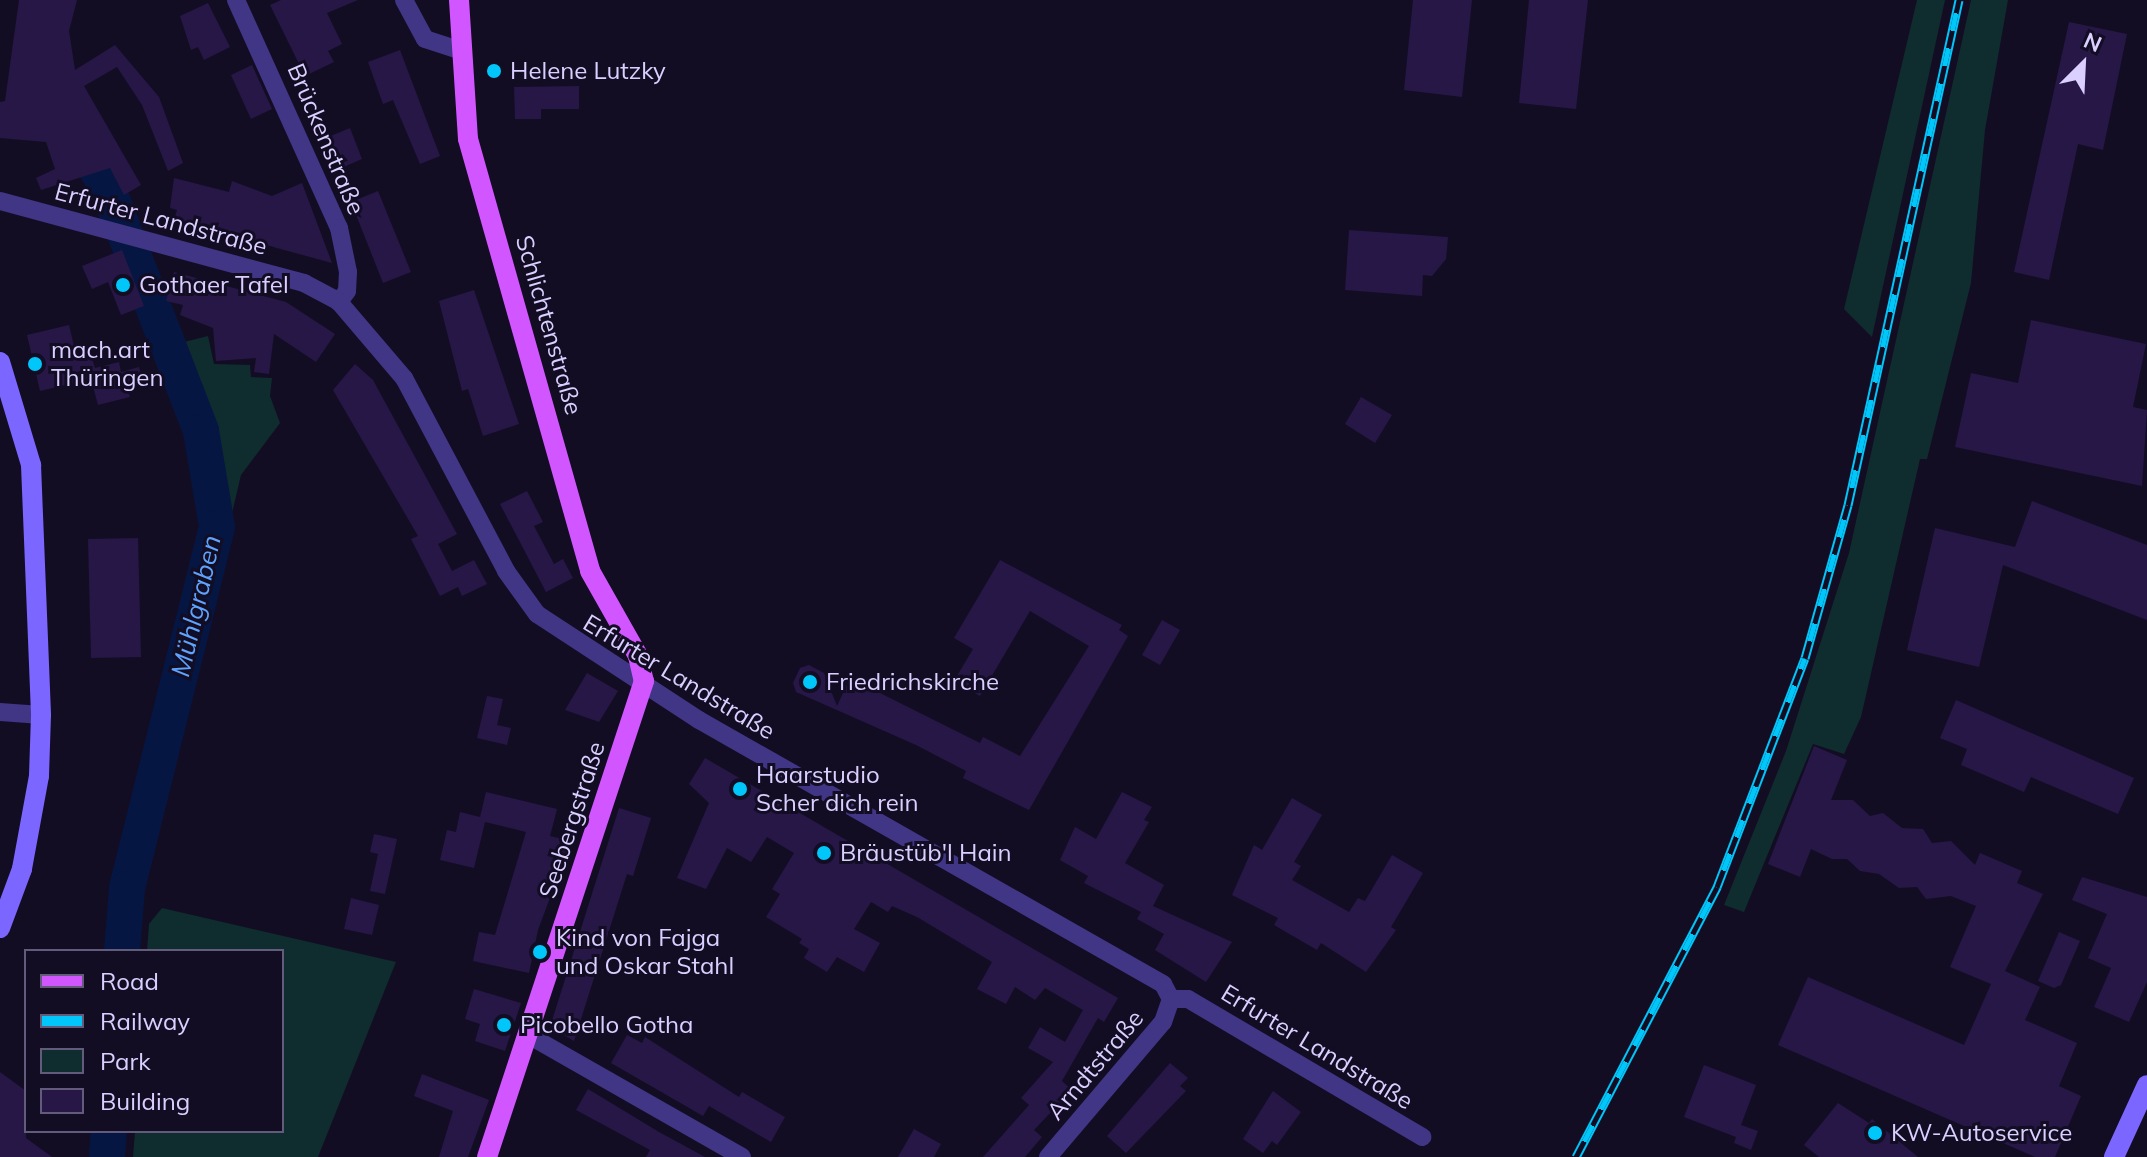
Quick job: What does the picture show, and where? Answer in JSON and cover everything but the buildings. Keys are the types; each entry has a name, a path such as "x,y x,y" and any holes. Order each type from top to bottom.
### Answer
{"main road":[{"name":"Schlichtenstraße","path":"459,0 468,139 586,558 604,602 638,656 644,681"},
{"path":"0,362 31,465 41,715 39,776 22,869 0,928"},
{"name":"Seebergstraße","path":"487,1157 530,1036 644,681"},
{"path":"2114,1157 2147,1085"}],"street":[{"name":"Brückenstraße","path":"236,0 339,228 348,272 347,291 339,302"},
{"path":"404,0 425,39 461,51"},
{"name":"Erfurter Landstraße","path":"0,201 304,283 339,302 404,378 519,592 561,633 644,681 699,720 1163,984 1171,999 1188,999 1422,1137"},
{"path":"0,712 41,715"},
{"name":"Arndtstraße","path":"1048,1157 1163,1022 1171,999"},
{"path":"530,1036 742,1157"}],"green space":[{"path":"1917,0 1945,0 1872,337 1844,309"},
{"path":"1971,0 2008,0 1985,130 1971,283 1927,459 1920,459 1861,717 1844,754 1813,744 1744,912 1724,905 1786,751 1849,553"},
{"path":"208,336 214,364 250,365 251,377 272,378 270,396 280,423 241,475 228,530 206,578 219,529 201,431 172,345"},
{"path":"162,908 396,962 318,1157 133,1157 135,1133 284,1133 284,949 147,949 149,924"}],"waterway":[{"name":"Mühlgraben","path":"74,131 107,187 201,431 217,527 127,889 122,949"},
{"name":"Mühlgraben","path":"107,1157 109,1133"}],"railway":[{"path":"1576,1157 1717,887 1805,658 1848,505 1959,0"}],"place":[{"name":"Helene Lutzky","path":"494,71"},
{"name":"Gothaer Tafel","path":"123,285"},
{"name":"mach.art Thüringen","path":"35,364"},
{"name":"Friedrichskirche","path":"810,682"},
{"name":"Haarstudio Scher dich rein","path":"740,789"},
{"name":"Bräustüb'l Hain","path":"824,853"},
{"name":"Kind von Fajga und Oskar Stahl","path":"540,952"},
{"name":"Picobello Gotha","path":"504,1025"},
{"name":"KW-Autoservice","path":"1875,1133"}]}
